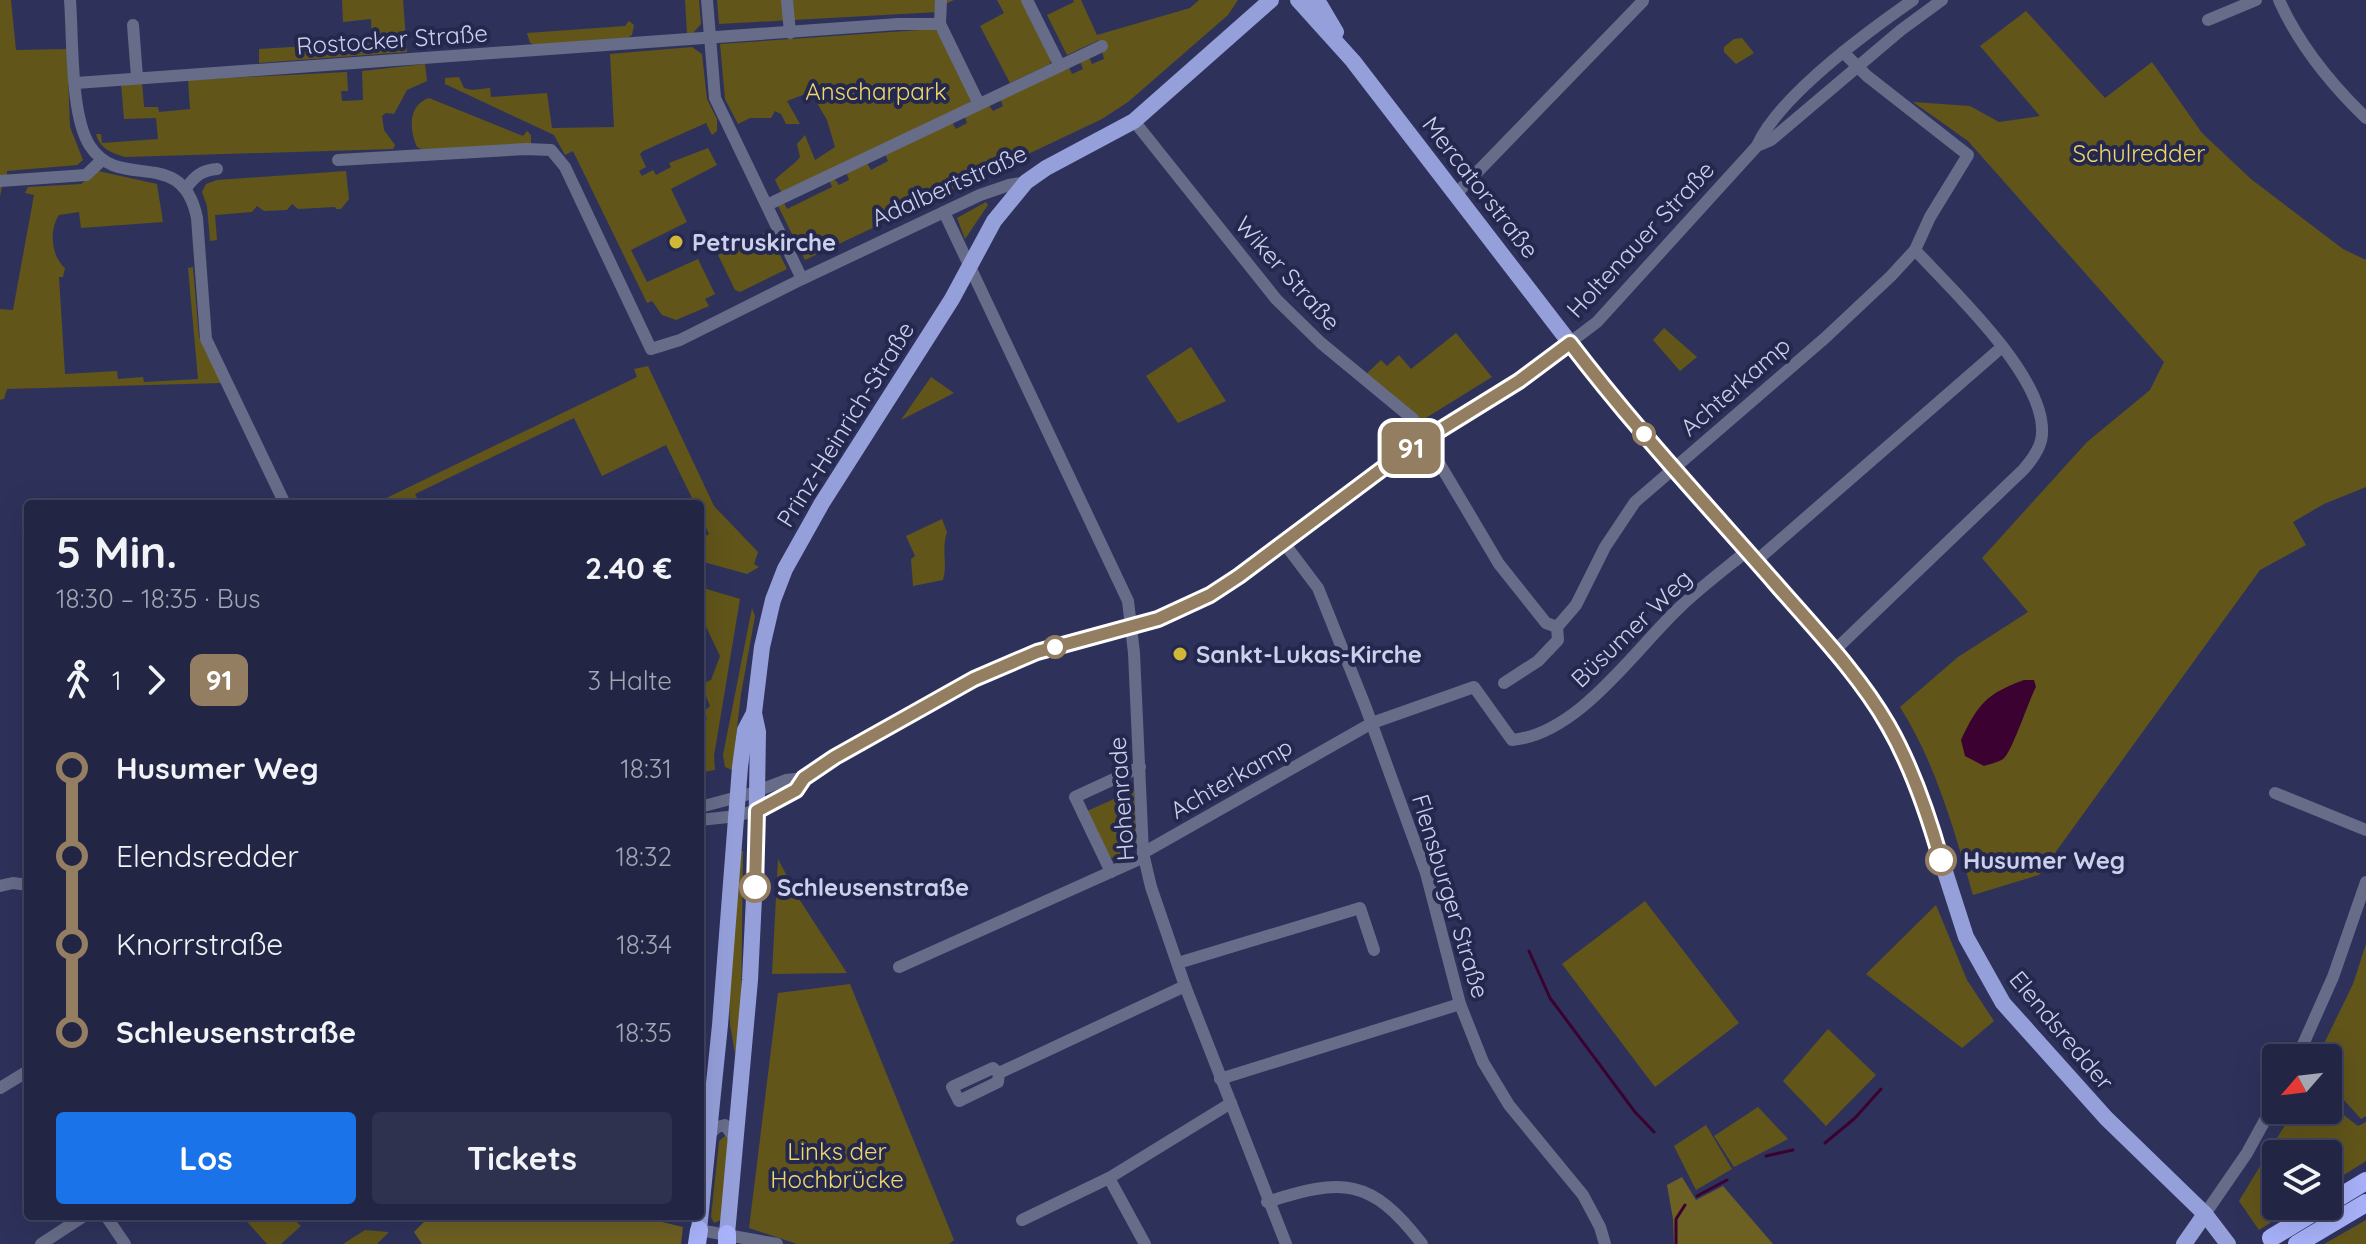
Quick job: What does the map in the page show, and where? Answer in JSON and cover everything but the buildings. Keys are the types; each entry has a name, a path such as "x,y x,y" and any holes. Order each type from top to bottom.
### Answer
{"highway":[{"path":"2342,1195 2366,1181"},
{"path":"2297,1244 2366,1203"},
{"path":"2271,1238 2301,1220"}],"main road":[{"name":"Adalbertstraße","path":"1026,182 1134,121 1271,0"},
{"name":"Mercatorstraße","path":"1298,0 1353,61 1570,343"},
{"name":"Mercatorstraße","path":"1317,0 1353,61"},
{"name":"Prinz-Heinrich-Straße","path":"704,1181 745,730 754,713 766,628 785,569 830,490 952,299 994,221 1026,182"},
{"name":"Elendsredder","path":"1570,343 1672,468 1752,556 1868,693 1901,750 1925,807 1966,937 2003,1003 2117,1129 2205,1214 2228,1244"},
{"name":"Prinz-Heinrich-Straße","path":"727,1239 750,980 757,811 758,732 754,713"},
{"path":"2184,1244 2205,1214"}],"street":[{"path":"70,0 79,124 90,147 102,160 116,166 167,175 187,187 194,200 197,218 206,339 283,500"},
{"path":"707,0 715,98 802,279"},
{"path":"787,0 790,33"},
{"path":"955,0 941,3 940,24 979,104"},
{"path":"1027,0 1060,66"},
{"name":"Holtenauer Straße","path":"738,797 786,780 804,778 947,693 1008,663 1158,619 1199,601 1239,576 1425,438 1519,381 1597,322 1757,146 1775,115 1843,52 1913,0"},
{"name":"Holtenauer Straße","path":"1757,146 1771,140 1856,67 1942,0"},
{"path":"2208,20 2256,0"},
{"path":"2279,0 2312,56 2338,91 2366,118"},
{"path":"1456,194 1643,1"},
{"name":"Rostocker Straße","path":"76,83 914,23 940,24"},
{"path":"133,25 137,77"},
{"path":"767,205 1102,46"},
{"path":"1843,52 1856,67"},
{"name":"Achterkamp","path":"1504,683 1538,661 1558,640 1557,627 1576,605 1605,547 1635,502 1819,343 1915,250 1930,217 1968,155 1856,67"},
{"name":"Wiker Straße","path":"1134,121 1276,299 1321,343 1413,419 1499,564 1546,623 1557,627"},
{"name":"Adalbertstraße","path":"338,160 551,150 565,167 651,349 680,340 944,212 994,190 1026,182"},
{"path":"0,197 2,181 86,175 102,160"},
{"path":"187,187 195,176 217,169"},
{"name":"Hohenrade","path":"944,212 1128,601 1143,855 1185,986 1286,1244"},
{"path":"1834,651 2034,457 2043,435 2036,397 2013,359 1915,250"},
{"name":"Büsumer Weg","path":"1474,687 1512,740 1530,738 1563,719 1616,677 1681,606 1752,556 2002,347"},
{"name":"Flensburger Straße","path":"1284,543 1318,588 1372,723 1426,873 1460,1004 1483,1062 1537,1141 1583,1195 1600,1227 1605,1244"},
{"name":"Achterkamp","path":"899,967 1111,872 1372,723 1474,687"},
{"path":"1111,872 1075,797 1140,767"},
{"name":"Holtenauer Straße","path":"737,816 757,811 796,790 804,778"},
{"path":"2275,793 2366,830"},
{"path":"704,806 738,797"},
{"path":"704,820 737,816"},
{"path":"2303,1044 2333,977 2366,882"},
{"path":"0,886 24,884"},
{"path":"1178,963 1360,908 1374,950"},
{"path":"999,1073 1185,986"},
{"path":"1220,1079 1460,1004"},
{"path":"0,1088 24,1073"},
{"path":"1022,1220 1109,1178 1231,1103"},
{"path":"2205,1214 2263,1124"},
{"path":"709,1135 717,1127 725,1125 735,1139"},
{"path":"1109,1178 1145,1244"},
{"path":"1267,1202 1324,1186 1364,1190 1385,1205 1422,1244"},
{"path":"41,1244 78,1220"},
{"path":"109,1220 125,1244"},
{"path":"698,1237 777,1244"}],"green space":[{"path":"0,0 11,0 16,50 67,49 70,127 83,160 77,165 7,171 7,181 3,181 0,197"},
{"path":"342,0 403,0 407,52 259,63 259,49 372,42 371,19 343,22"},
{"path":"685,0 699,0 701,24 693,33 687,34"},
{"path":"717,0 954,0 941,6 938,12 719,24"},
{"path":"997,0 1023,0 1051,60 1050,64 1010,83 980,26 1004,13"},
{"path":"1073,0 1081,0 1097,35 1190,8 1199,0 1238,0 1228,15 1128,102 1102,119 805,260 777,204 783,201 787,209 832,187 829,180 834,178 839,185 849,180 846,172 867,163 871,170 888,161 885,154 952,122 956,129 967,123 964,115 988,104 993,111 1003,106 1000,99 1068,65 1072,74 1083,69 1079,59 1088,55 1092,64 1104,59 1099,40 1067,55 1047,15"},
{"name":"Schulredder","path":"2026,11 2105,98 2152,62 2202,133 2251,179 2343,249 2366,260 2366,487 2324,504 2293,522 2306,545 2260,570 2039,875 1973,895 1934,774 1900,707 1958,657 2028,612 1982,558 2087,442 2150,390 2164,362 1968,141 1913,102 1970,106 1999,122 2040,116 1980,46"},
{"path":"629,21 634,25 632,35 627,38 536,45 530,43 527,33 625,26"},
{"name":"Anscharpark","path":"934,29 939,33 971,101 969,109 784,198 775,180 800,157 797,144 805,135 815,160 835,147 827,120 808,93 787,101 800,124 786,124 781,114 775,111 771,118 750,118 738,124 725,99 720,44"},
{"path":"1742,38 1754,53 1736,64 1724,52 1724,47 1734,39"},
{"path":"692,47 702,54 707,99 717,119 717,131 712,135 706,123 643,151 640,154 646,167 639,171 642,176 653,170 656,175 671,167 669,163 708,148 717,165 671,189 687,222 631,250 647,282 698,259 715,294 705,299 709,306 676,320 662,315 652,301 647,303 573,151 565,155 554,135 445,84 445,78 459,77 464,88 472,90 490,88 491,97 547,93 552,128 614,127 610,54"},
{"path":"425,64 427,81 407,90 394,114 382,116 384,130 395,145 393,149 126,157 108,150 101,144 96,134 101,134 102,143 158,139 156,118 124,119 121,83 142,81 144,107 158,107 159,112 190,109 188,80 347,72 348,91 341,91 342,101 363,100 362,71"},
{"path":"429,98 523,136 527,131 531,135 531,144 426,151 417,147 412,118 417,106"},
{"path":"98,171 157,184 163,222 81,228 79,212 59,215 53,243 57,257 65,268 63,277 59,277 65,374 117,371 118,379 143,377 144,382 198,379 188,268 193,267 199,337 221,383 7,389 4,399 0,400 0,309 13,310 34,195 25,193 28,187 81,184"},
{"path":"346,171 349,199 341,209 298,209 292,204 287,210 264,211 257,206 252,212 215,215 217,240 210,241 207,206 202,192 206,184 217,180"},
{"path":"986,202 988,205 965,239 957,218"},
{"path":"768,231 787,269 740,292 735,290 718,255"},
{"path":"1664,328 1697,357 1680,371 1653,340"},
{"path":"1456,333 1492,377 1416,424 1362,378 1381,360 1387,366 1399,355 1411,369"},
{"path":"1191,347 1226,401 1178,423 1146,376"},
{"path":"648,366 714,506 758,552 754,564 759,567 747,574 704,562 704,537 709,534 704,523 704,500 693,500 666,445 602,476 574,418 415,494 418,500 382,500 637,377 634,369"},
{"path":"931,377 954,393 901,420"},
{"path":"942,519 947,532 943,580 913,586 911,559 915,556 906,536"},
{"path":"704,588 740,599 714,756 715,770 704,772 704,720 707,719 704,711 710,706 704,683 711,680 720,656 704,622"},
{"path":"752,608 755,616 732,770 725,767 723,755"},
{"path":"1134,790 1138,846 1107,860 1085,812"},
{"path":"739,851 743,851 741,1013 735,1054 729,996"},
{"path":"778,859 799,899 847,973 772,974"},
{"path":"1645,901 1739,1023 1655,1087 1562,964"},
{"path":"1936,905 1967,980 1994,1021 1962,1048 1866,974"},
{"path":"2366,944 2366,1116 2361,1119 2342,1098 2342,1044 2324,1044 2353,984"},
{"name":"Links der Hochbrücke","path":"850,984 954,1240 949,1244 797,1244 749,1228 778,993"},
{"path":"1828,1029 1876,1075 1826,1126 1783,1081"},
{"path":"1758,1107 1788,1139 1734,1167 1714,1136"},
{"path":"2342,1114 2358,1126 2366,1122 2366,1161 2342,1176 2342,1140 2276,1140 2286,1124 2342,1124"},
{"path":"1706,1125 1732,1169 1696,1190 1674,1146"},
{"path":"725,1136 728,1139 721,1220 714,1223 711,1217 719,1141"},
{"path":"2262,1163 2262,1220 2274,1220 2259,1230 2239,1201"},
{"path":"246,1220 294,1220 301,1226 281,1244 267,1244"},
{"path":"2366,1220 2366,1244 2324,1244"},
{"path":"365,1230 389,1232 377,1244 343,1244"}],"shaded area":[{"path":"2024,680 2034,680 2036,687 2007,755 1984,766 1965,756 1961,740 1978,709 2001,690"},
{"path":"1682,1177 1696,1200 1723,1186 1773,1244 1674,1244 1667,1185"},
{"path":"426,1220 654,1220 683,1227 681,1244 422,1244 414,1232"}],"waterway":[{"path":"1529,951 1550,998 1635,1112 1654,1132"},
{"path":"1825,1143 1855,1118 1881,1089"},
{"path":"1766,1156 1793,1150"},
{"path":"1697,1196 1727,1180"},
{"path":"1676,1244 1676,1219 1685,1205"}],"bus line":[{"name":"91","path":"755,887 757,811 785,798 796,790 804,778 826,763 947,693 1017,659 1152,621 1199,601 1239,576 1406,451 1519,381 1570,343 1672,468 1812,625 1868,693 1901,750 1932,827 1941,860"}],"place":[{"name":"Petruskirche","path":"676,242"},
{"name":"Sankt-Lukas-Kirche","path":"1180,654"},
{"name":"Husumer Weg","path":"1941,860"},
{"name":"Schleusenstraße","path":"755,887"}]}
